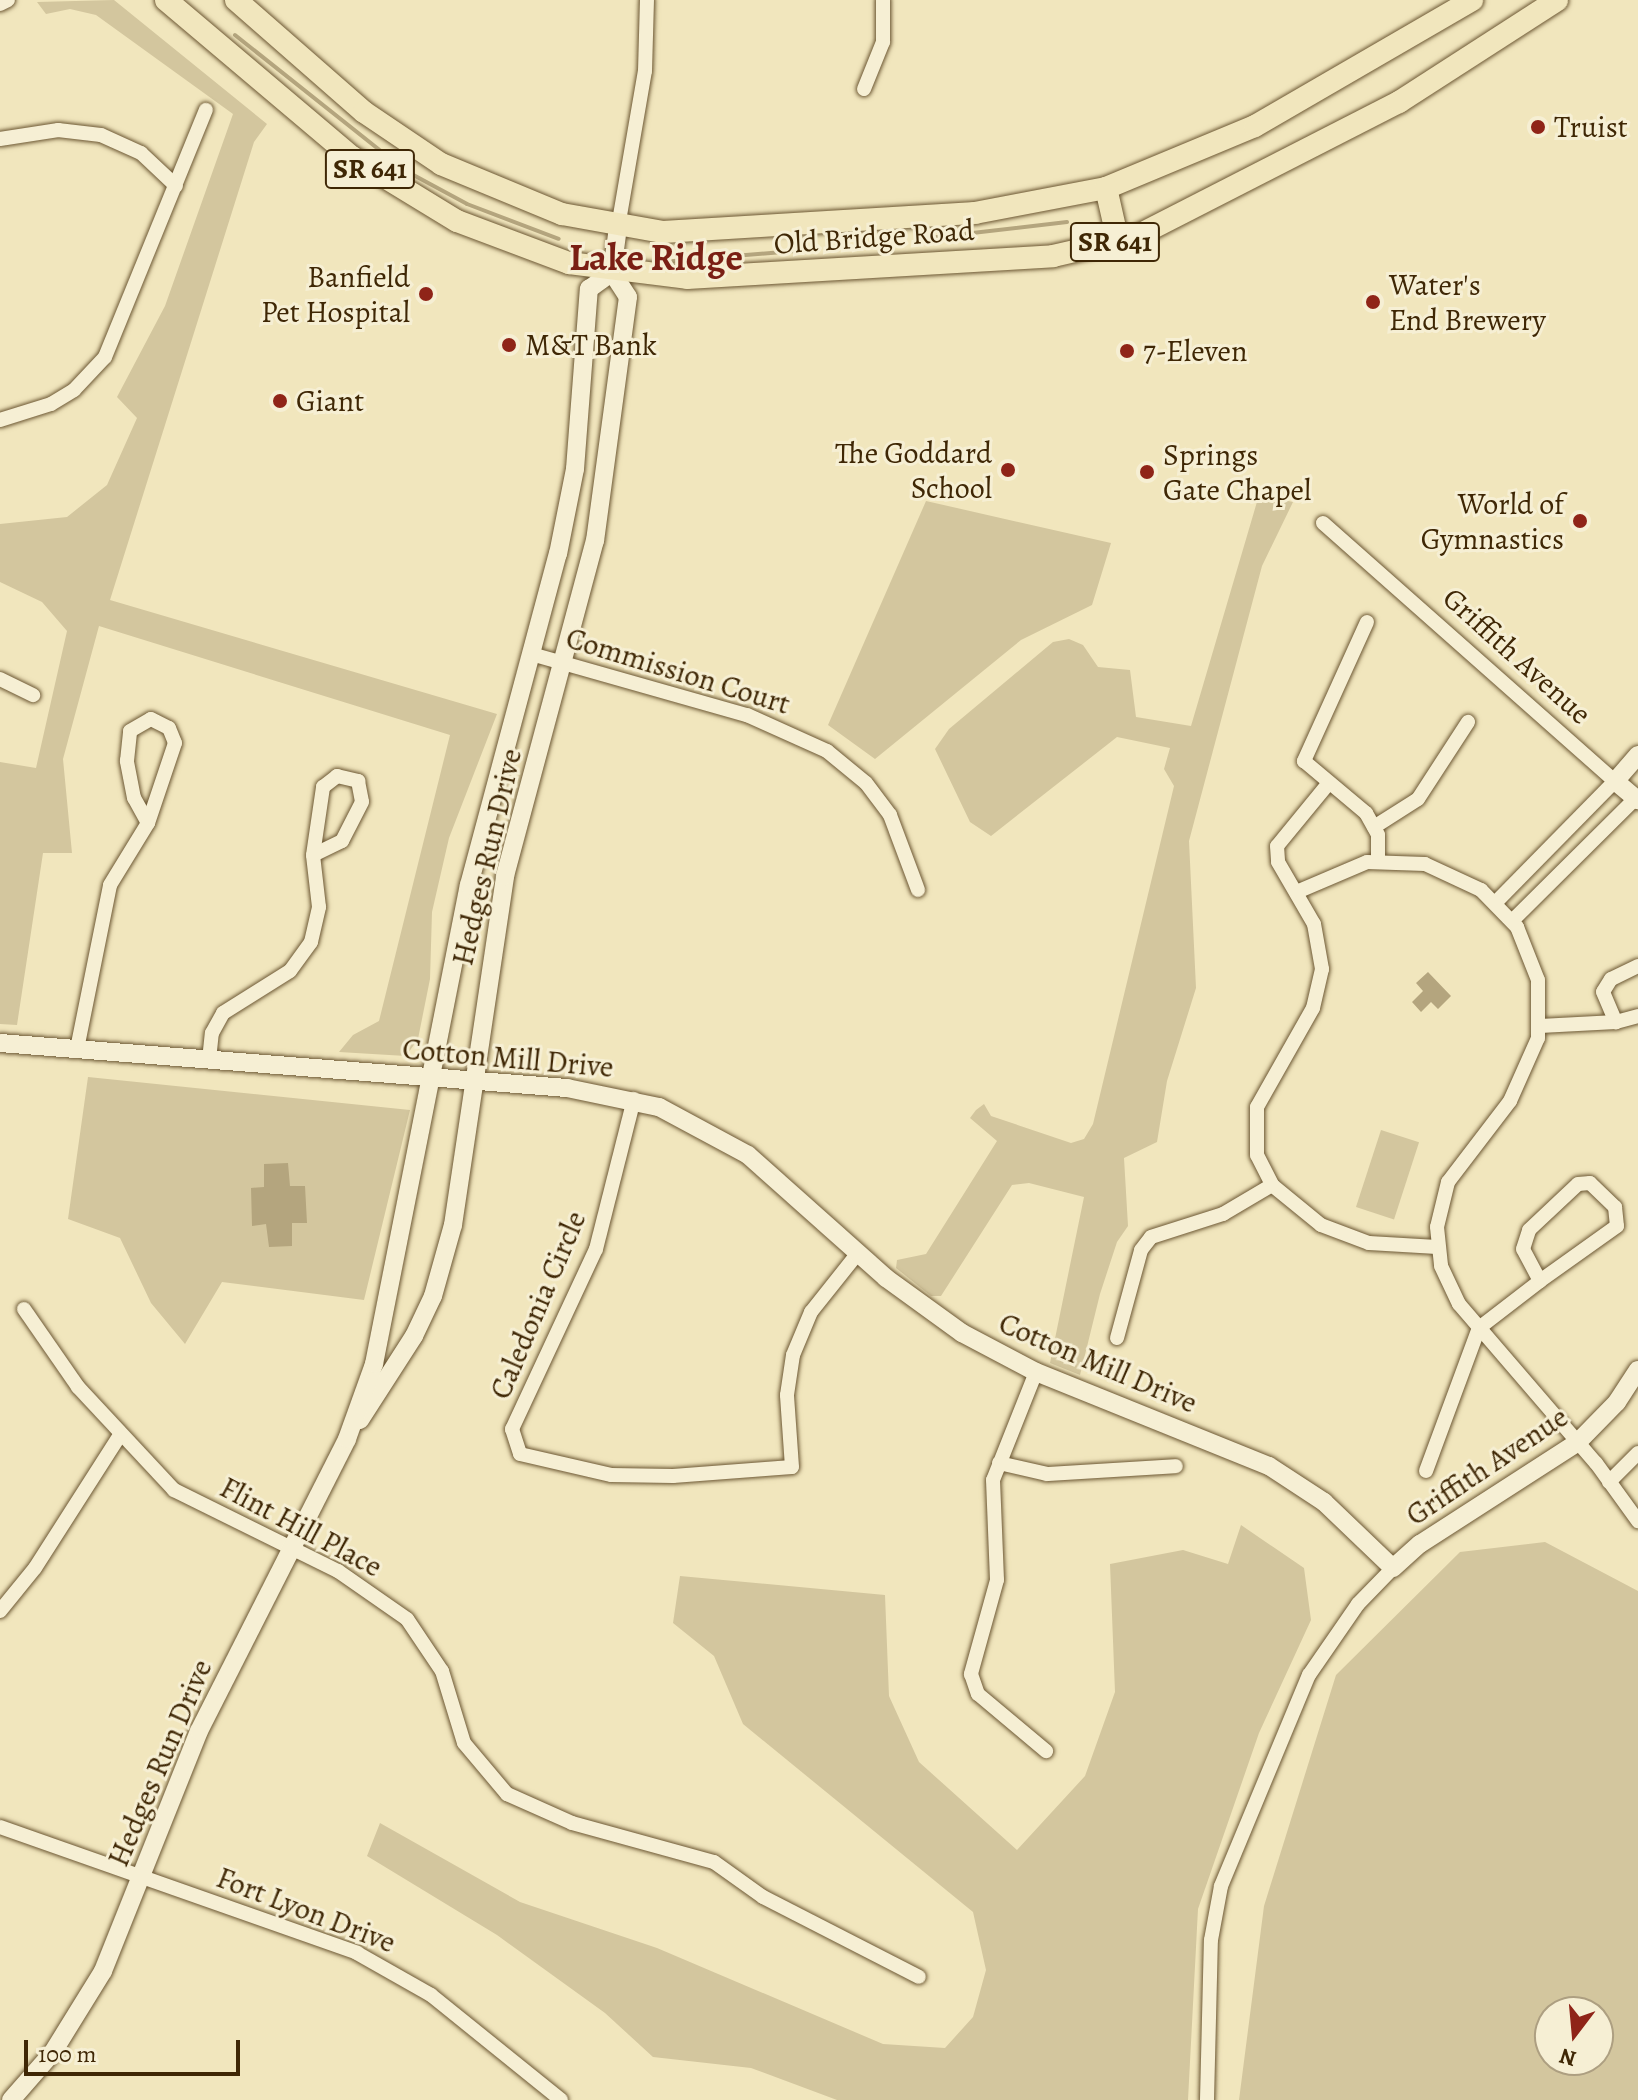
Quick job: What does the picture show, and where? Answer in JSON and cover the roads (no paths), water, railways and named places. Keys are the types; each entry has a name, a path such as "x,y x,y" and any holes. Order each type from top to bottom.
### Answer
{"main road":[{"name":"Old Bridge Road","path":"166,0 330,139 391,184 488,235 612,272 687,278 1053,256 1118,241 1170,223 1340,135 1470,59 1557,0"},
{"name":"Old Bridge Road","path":"236,0 364,112 441,164 517,200 618,227 702,232 899,220 1023,207 1106,188 1255,126 1472,0"},
{"path":"1106,188 1118,241"}],"street":[{"path":"0,4 8,0"},
{"path":"612,272 645,71 647,0"},
{"path":"864,89 883,42 883,0"},
{"path":"0,420 51,404 74,390 105,357 206,110"},
{"path":"0,139 58,130 101,135 141,153 176,186"},
{"name":"Hedges Run Drive","path":"11,2100 78,2015 103,1971 199,1731 347,1439 414,1336 433,1296 453,1225 472,1082 513,839 565,663 595,541 628,297 612,272 589,289 575,469 531,654 484,819 382,1334 347,1439"},
{"name":"Griffith Avenue","path":"1323,523 1637,798"},
{"path":"1367,622 1304,761 1366,813 1374,827 1378,860"},
{"name":"Commission Court","path":"531,654 747,715 827,751 866,783 890,815 918,890"},
{"path":"0,679 33,695"},
{"path":"77,1049 110,885 148,823 175,743 169,728 151,719 130,731 127,761 134,798 148,823"},
{"path":"1374,827 1418,799 1468,722"},
{"path":"1496,902 1638,755"},
{"path":"209,1060 212,1033 223,1013 290,971 311,942 319,907 313,855 323,787 337,776 353,777 363,797 351,829 329,850 313,855"},
{"path":"1328,784 1277,846 1278,862 1299,891 1314,924 1322,969 1313,1008 1257,1107 1254,1142 1272,1185 1301,1211 1344,1235 1395,1247 1437,1247"},
{"path":"1512,921 1637,798"},
{"path":"1299,891 1345,868 1378,860 1448,872 1496,902 1512,921 1538,980 1540,1026 1532,1058 1510,1101 1453,1169 1441,1204 1437,1247 1448,1286 1479,1328 1578,1442 1638,1521"},
{"path":"460,936 494,942"},
{"path":"1616,1022 1603,997 1605,985 1638,966"},
{"path":"1540,1026 1616,1022 1638,1016"},
{"name":"Cotton Mill Drive","path":"0,1043 581,1089 634,1099 691,1120 748,1155 858,1253 955,1328 1036,1372 1269,1466 1324,1502 1393,1568"},
{"name":"Caledonia Circle","path":"634,1099 596,1249 512,1429 520,1454 564,1468 650,1477 792,1467 787,1395 793,1355 811,1312 858,1253"},
{"path":"1426,1471 1479,1328 1617,1226 1615,1207 1590,1183 1578,1184 1529,1230 1523,1249 1540,1281"},
{"path":"1117,1338 1141,1250 1151,1237 1223,1214 1272,1185"},
{"name":"Flint Hill Place","path":"24,1309 46,1347 120,1435 174,1490 293,1547 389,1604 419,1633 442,1671 464,1743 507,1794 572,1823 714,1862 763,1897 919,1977"},
{"name":"Griffith Avenue","path":"1393,1568 1420,1544 1578,1442 1617,1402 1638,1370"},
{"path":"1036,1372 999,1463 991,1497 997,1580 971,1674 978,1694 1046,1751"},
{"path":"0,1611 35,1568 120,1435"},
{"path":"1609,1482 1638,1453"},
{"path":"999,1463 1047,1474 1176,1466"},
{"path":"1207,2100 1211,1940 1221,1886 1309,1675 1358,1604 1393,1568"},
{"name":"Fort Lyon Drive","path":"0,1827 326,1939 395,1972 561,2100"}],"waterway":[{"path":"235,35 406,171 467,204 559,239"},
{"path":"920,239 1067,222"},
{"path":"673,261 807,250"}],"place":[{"name":"Truist","path":"1538,127"},
{"name":"Banfield Pet Hospital","path":"426,294"},
{"name":"Water's End Brewery","path":"1373,302"},
{"name":"M&T Bank","path":"509,345"},
{"name":"7-Eleven","path":"1127,351"},
{"name":"Giant","path":"280,401"},
{"name":"The Goddard School","path":"1008,470"},
{"name":"Springs Gate Chapel","path":"1147,472"},
{"name":"World of Gymnastics","path":"1580,521"}],"district":[{"name":"Lake Ridge","path":"656,258"}]}
